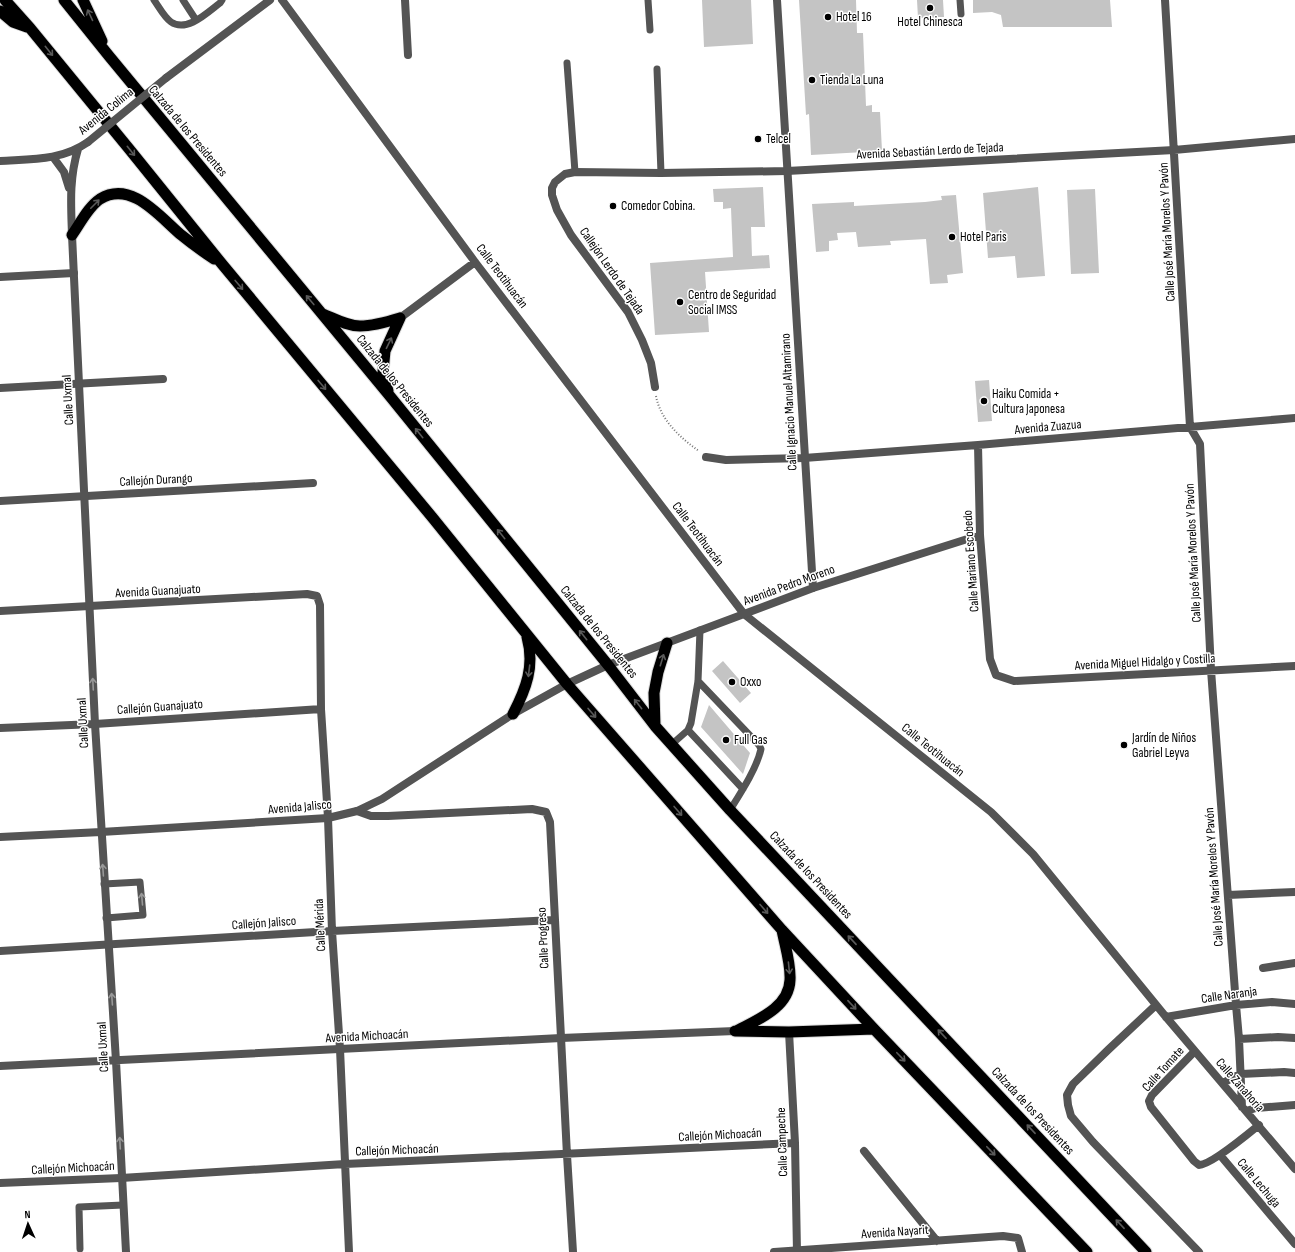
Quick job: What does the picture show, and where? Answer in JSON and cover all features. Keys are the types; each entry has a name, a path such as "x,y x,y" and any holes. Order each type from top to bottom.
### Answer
{"highway":[{"path":"5,0 30,28 222,264 427,511 567,684 782,930 874,1029 1088,1252"},
{"name":"Calzada de los Presidentes","path":"64,0 389,395 608,665 671,746 1146,1252"},
{"path":"83,0 109,56"},
{"path":"0,11 13,22 30,28"},
{"path":"72,235 88,211 99,200 110,194 124,194 142,200 194,246 222,264"},
{"path":"322,314 347,324 359,326 376,324 400,318"},
{"path":"389,395 383,372 385,351 400,318"},
{"path":"513,714 525,688 529,674 529,646 525,632"},
{"path":"655,726 654,693 658,672 667,643"},
{"path":"735,1031 777,1007 786,995 790,980 789,963 782,930"},
{"path":"735,1031 789,1032 874,1029"}],"street":[{"name":"Avenida Colima","path":"0,160 52,157 78,149 166,78 270,0"},
{"name":"Calle Teotihuacán","path":"282,0 475,262 744,614 991,812 1033,854 1166,1017"},
{"path":"405,0 408,55"},
{"name":"Calle Ignacio Manuel Altamirano","path":"777,0 813,588"},
{"name":"Calle José María Morelos Y Pavón","path":"1165,0 1190,427 1200,444 1211,670 1244,1109"},
{"name":"Avenida Sebastián Lerdo de Tejada","path":"565,174 575,172 661,173 787,171 1174,150 1295,139"},
{"name":"Calle Uxmal","path":"78,149 70,193 95,724 116,1061 126,1252"},
{"name":"Calle Uxmal","path":"52,157 64,172 70,193"},
{"name":"Callejón Lerdo de Tejada","path":"565,174 555,182 552,188 552,195 557,210 571,235 628,312 642,340 651,363 655,387"},
{"path":"400,318 475,262"},
{"path":"0,277 74,273"},
{"path":"0,388 163,379"},
{"name":"Avenida Zuazua","path":"804,458 1295,418"},
{"name":"Calle Mariano Escobedo","path":"978,445 980,535 990,659 996,675"},
{"path":"706,457 726,460 804,458"},
{"name":"Callejón Durango","path":"0,501 313,483"},
{"name":"Avenida Pedro Moreno","path":"567,684 608,665 813,588 980,535"},
{"name":"Avenida Guanajuato","path":"0,611 307,594 317,596"},
{"name":"Calle Mérida","path":"317,596 320,605 321,709 328,818 332,931 340,1049 349,1252"},
{"name":"Avenida Miguel Hidalgo y Costilla","path":"996,675 1014,681 1295,666"},
{"name":"Avenida Jalisco","path":"0,836 101,832 328,818 357,812 382,799 513,714 567,684"},
{"name":"Callejón Guanajuato","path":"0,728 95,724 321,709"},
{"name":"Calle Progreso","path":"357,812 371,816 532,808 546,812 550,822 566,1155 573,1252"},
{"path":"1228,895 1295,892"},
{"name":"Callejón Jalisco","path":"0,951 332,931 554,920"},
{"name":"Calle Naranja","path":"1263,968 1295,963"},
{"name":"Calle Naranja","path":"1166,1017 1236,1005 1272,1002 1295,1004"},
{"path":"1156,1004 1074,1084 1067,1095 1068,1105 1072,1116 1094,1142 1199,1252"},
{"name":"Calle Zanahoria","path":"1166,1017 1295,1169"},
{"name":"Avenida Michoacán","path":"0,1066 561,1038 735,1031"},
{"name":"Calle Campeche","path":"789,1032 795,1143 797,1251"},
{"path":"1239,1039 1295,1038"},
{"name":"Calle Tomate","path":"1195,1051 1150,1098 1149,1103 1197,1164 1202,1165 1220,1155"},
{"path":"1222,1084 1241,1074 1295,1072"},
{"path":"1244,1109 1295,1105"},
{"path":"1220,1155 1259,1126"},
{"name":"Callejón Michoacán","path":"0,1183 121,1178 345,1164 566,1155 795,1143"},
{"path":"864,1151 937,1240"},
{"name":"Calle Lechuga","path":"1220,1155 1295,1244"},
{"name":"Avenida Nayarit","path":"774,1252 1003,1236 1018,1238 1022,1252"}],"lane":[{"path":"154,0 172,23 186,25 196,20 222,0"},
{"path":"183,0 196,20"},
{"path":"648,0 650,30"},
{"path":"960,0 961,14"},
{"path":"567,63 575,172"},
{"path":"657,69 661,173"},
{"path":"671,746 688,730 691,723 698,680 700,630"},
{"path":"698,680 761,749 743,789 730,810"},
{"path":"688,730 743,789"},
{"path":"104,884 140,882 143,916 106,918"},
{"path":"80,1249 79,1207 123,1205"}],"path":[{"path":"655,387 660,410 665,419 693,447 706,457"}],"building":[{"path":"702,0 751,0 753,44 704,47"},
{"path":"799,0 856,0 857,33 863,33 866,106 872,105 872,112 880,112 882,151 811,155 809,114 806,115"},
{"name":"Hotel Chinesca","path":"917,0 943,0 944,17 937,17 937,21 925,22 925,18 918,18"},
{"path":"973,0 1110,0 1112,27 1003,27 1001,15 992,12 973,13"},
{"name":"Centro de Seguridad Social IMSS","path":"763,187 765,227 751,227 752,256 769,255 770,268 705,272 709,332 655,335 650,263 733,257 731,208 723,209 723,202 714,202 713,189"},
{"path":"1038,187 1045,276 1017,278 1015,256 988,258 983,193"},
{"path":"1095,189 1099,273 1071,274 1067,190"},
{"path":"956,195 963,273 947,275 948,283 930,284 926,239 890,241 891,245 858,247 856,232 837,233 838,240 829,241 829,251 816,252 812,204 854,202 854,206 925,202 942,200 941,196"},
{"name":"Haiku Comida + Cultura Japonesa","path":"989,380 992,421 978,422 975,381"},
{"name":"Oxxo","path":"723,661 751,693 740,703 712,671"},
{"name":"Full Gas","path":"709,705 750,753 743,774 701,727"}],"place":[{"name":"Hotel Chinesca","path":"930,8"},
{"name":"Hotel 16","path":"828,17"},
{"name":"Tienda La Luna","path":"812,80"},
{"name":"Telcel","path":"758,139"},
{"name":"Comedor Cobina.","path":"613,206"},
{"name":"Hotel Paris","path":"952,237"},
{"name":"Centro de Seguridad Social IMSS","path":"680,302"},
{"name":"Haiku Comida + Cultura Japonesa","path":"984,401"},
{"name":"Oxxo","path":"732,682"},
{"name":"Full Gas","path":"726,740"},
{"name":"Jardín de Niños Gabriel Leyva","path":"1124,745"}]}
